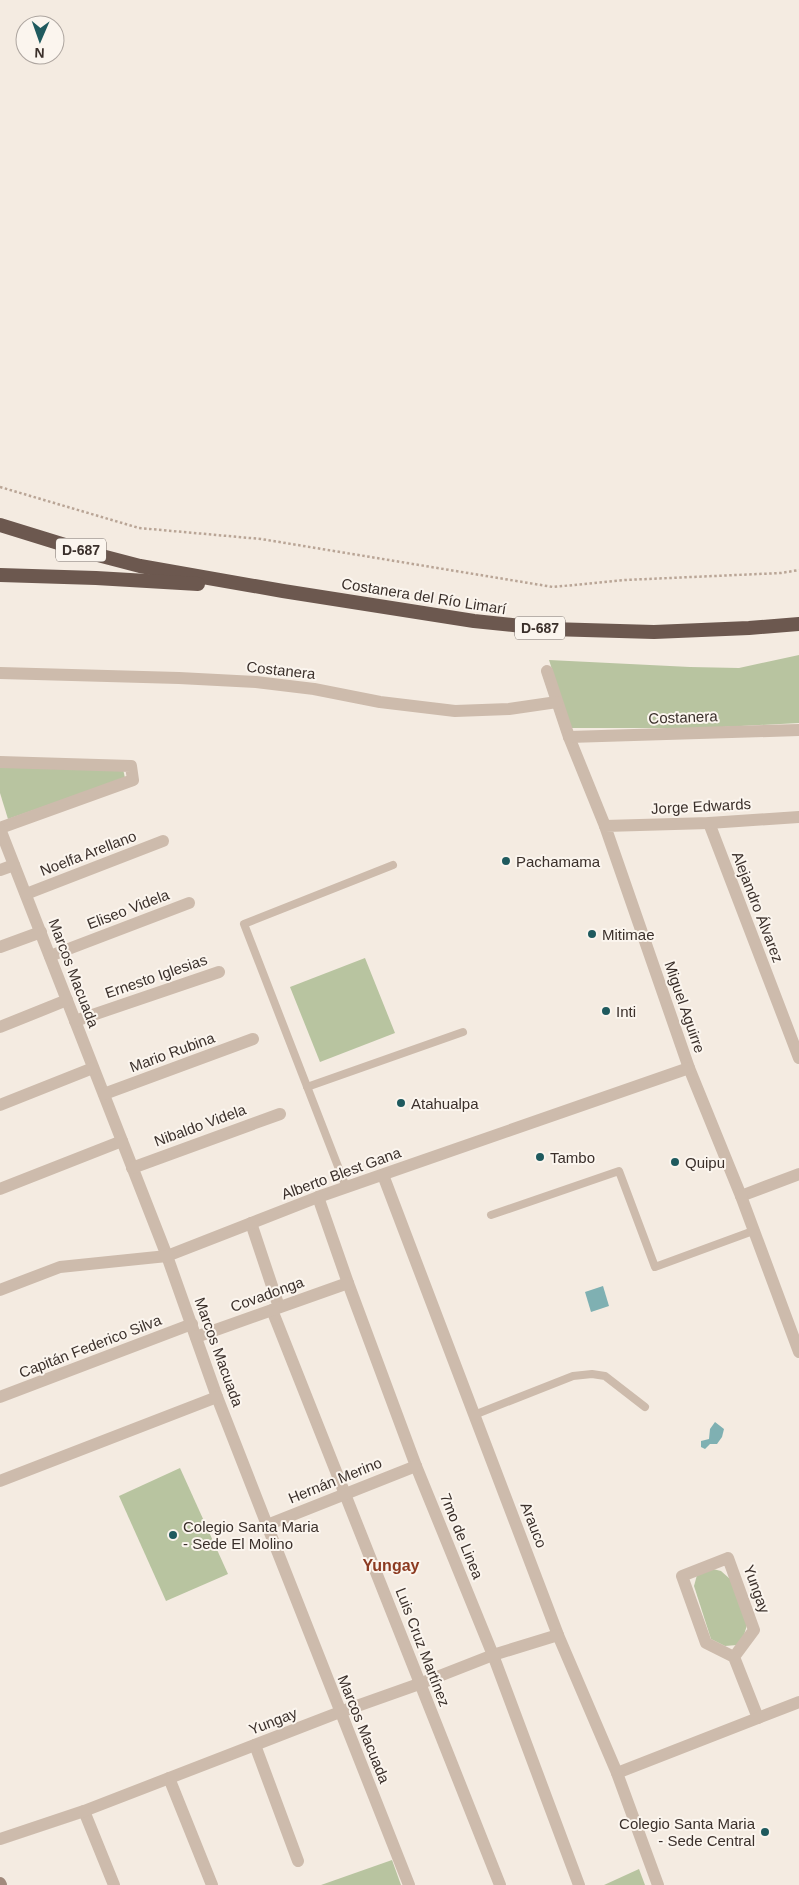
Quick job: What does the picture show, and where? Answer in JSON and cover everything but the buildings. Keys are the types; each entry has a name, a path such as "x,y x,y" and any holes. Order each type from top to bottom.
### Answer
{"highway":[{"name":"Costanera del Río Limarí","path":"0,525 140,566 474,621 550,629 654,632 799,624"},
{"name":"Costanera del Río Limarí","path":"0,575 139,580 283,591"}],"street":[{"name":"Miguel Aguirre","path":"547,671 569,737 605,826 689,1068 741,1196 799,1352"},
{"name":"Costanera","path":"0,673 256,682 314,688 380,702 455,711 509,709 557,702"},
{"name":"Costanera","path":"569,737 799,730"},
{"path":"0,762 131,766 133,780 0,828"},
{"name":"Jorge Edwards","path":"605,826 709,823 799,816"},
{"name":"Alejandro Álvarez","path":"709,823 799,1058"},
{"name":"Marcos Macuada","path":"0,828 167,1256 266,1525 409,1885"},
{"name":"Noelfa Arellano","path":"26,894 163,841"},
{"path":"0,870 14,865"},
{"name":"Eliseo Videla","path":"50,956 189,903"},
{"path":"0,947 41,932"},
{"name":"Ernesto Iglesias","path":"75,1022 219,972"},
{"path":"0,1027 67,1000"},
{"name":"Mario Rubina","path":"104,1094 253,1039"},
{"path":"0,1105 93,1068"},
{"name":"Alberto Blest Gana","path":"0,1290 60,1267 167,1256 318,1197 689,1068"},
{"name":"Nibaldo Videla","path":"132,1168 280,1114"},
{"path":"0,1189 122,1142"},
{"path":"741,1196 799,1174"},
{"name":"Arauco","path":"383,1175 558,1635 617,1772 658,1885"},
{"name":"7mo de Linea","path":"318,1197 416,1466 493,1655 579,1885"},
{"name":"Luis Cruz Martínez","path":"251,1222 276,1308 345,1492 419,1684 500,1885"},
{"name":"Covadonga","path":"194,1331 276,1308 348,1283"},
{"name":"Capitán Federico Silva","path":"0,1397 194,1331"},
{"path":"0,1480 218,1397"},
{"name":"Hernán Merino","path":"266,1525 345,1492 416,1466"},
{"name":"Yungay","path":"728,1558 754,1630 734,1658 706,1643 682,1576 728,1558"},
{"name":"Yungay","path":"0,1839 84,1812 340,1712 493,1655 558,1635"},
{"path":"734,1658 758,1718"},
{"path":"617,1772 799,1702"},
{"path":"255,1745 298,1861"},
{"path":"169,1778 212,1885"},
{"path":"84,1812 114,1885"}],"lane":[{"path":"346,1187 244,924 393,865"},
{"path":"307,1087 463,1032"},
{"path":"492,1215 619,1171 655,1267 753,1230"},
{"path":"474,1415 573,1376 592,1374 605,1376 645,1407"}],"path":[{"path":"0,487 139,528 261,539 553,588 625,580 781,573 799,570"}],"green space":[{"path":"799,655 799,723 704,728 571,728 549,660 739,668"},
{"path":"0,767 123,769 125,778 8,819 0,793"},
{"path":"365,958 395,1033 320,1062 290,987"},
{"name":"Colegio Santa Maria - Sede El Molino","path":"180,1468 228,1574 166,1601 119,1496"},
{"path":"713,1569 721,1571 730,1579 747,1625 744,1635 737,1645 725,1646 711,1639 694,1586 697,1575"},
{"path":"392,1860 401,1885 321,1885"},
{"path":"639,1869 645,1885 604,1885"}],"water":[{"path":"603,1286 609,1306 591,1312 585,1292"},
{"path":"715,1422 724,1429 722,1437 717,1444 710,1444 705,1449 701,1447 701,1441 709,1439 710,1429"}],"place":[{"name":"Pachamama","path":"506,861"},
{"name":"Mitimae","path":"592,934"},
{"name":"Inti","path":"606,1011"},
{"name":"Atahualpa","path":"401,1103"},
{"name":"Tambo","path":"540,1157"},
{"name":"Quipu","path":"675,1162"},
{"name":"Colegio Santa Maria - Sede El Molino","path":"173,1535"},
{"name":"Colegio Santa Maria - Sede Central","path":"765,1832"}],"district":[{"name":"Yungay","path":"391,1565"}]}
